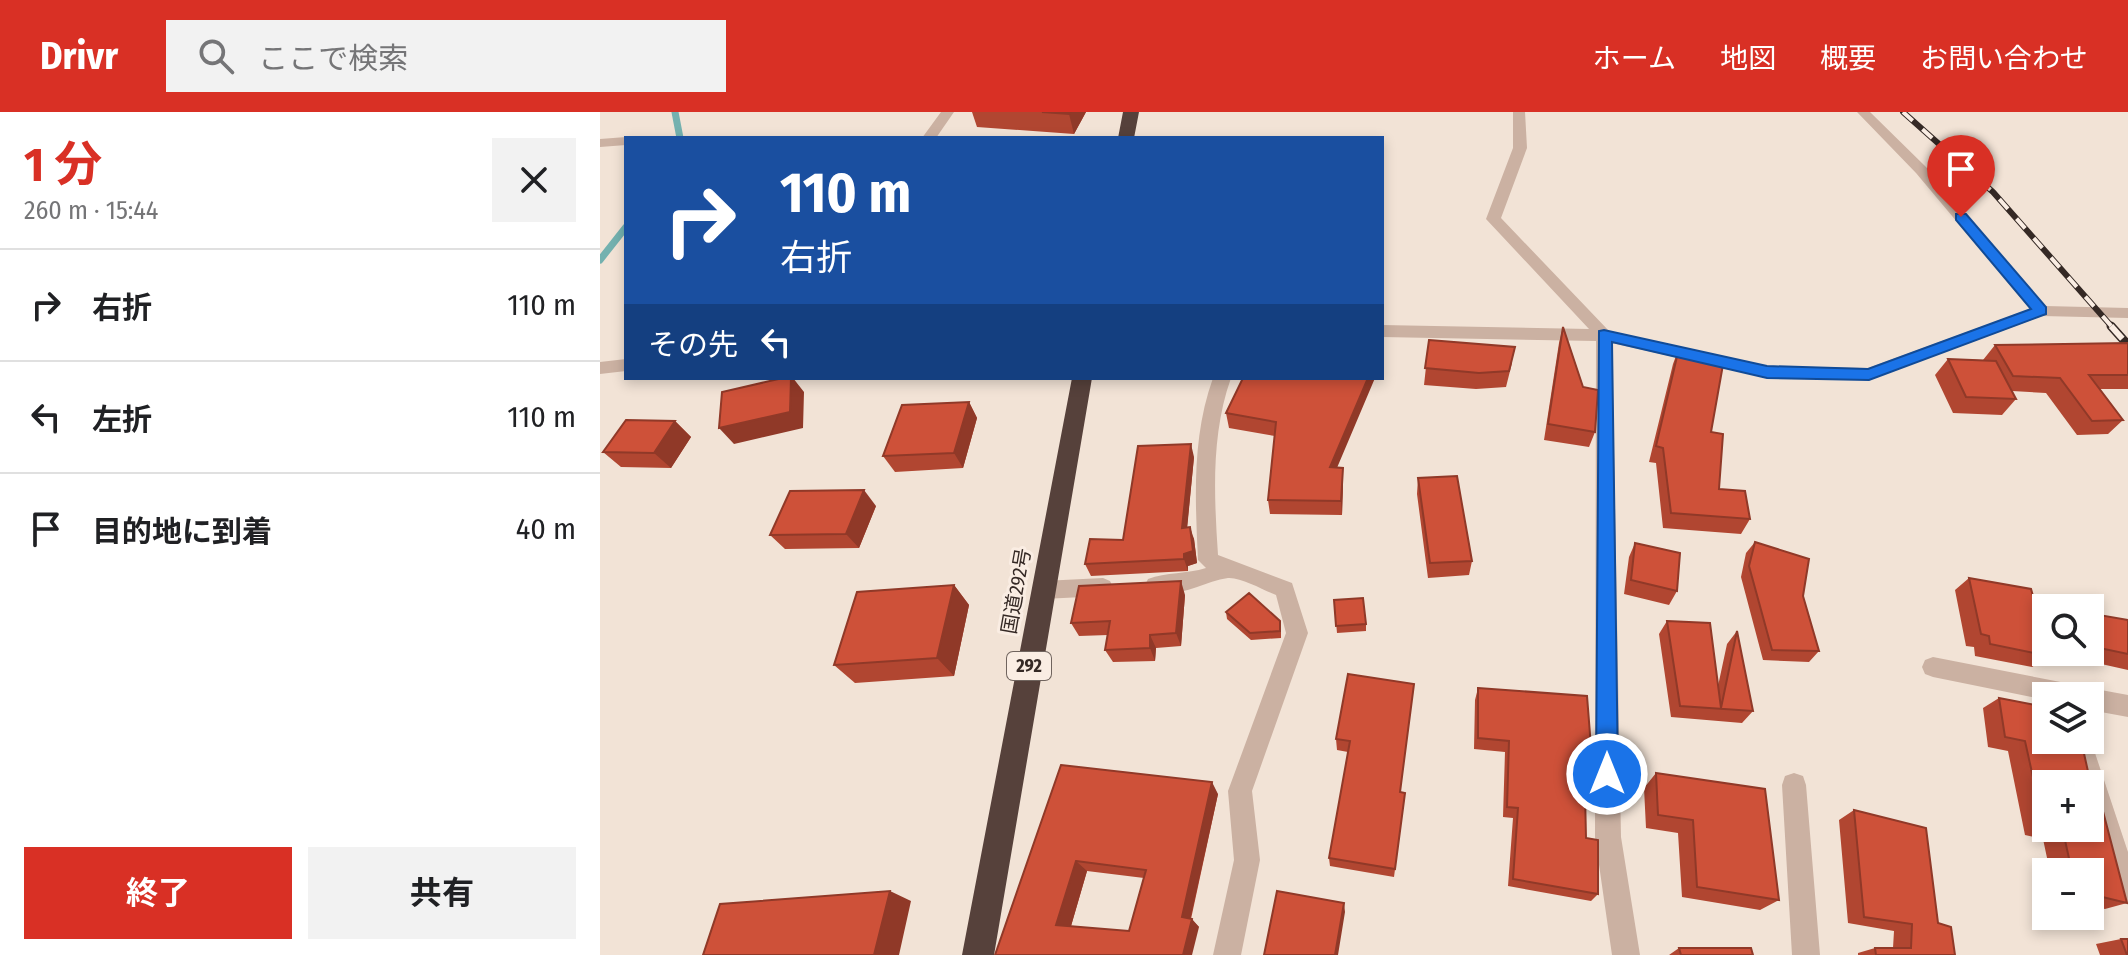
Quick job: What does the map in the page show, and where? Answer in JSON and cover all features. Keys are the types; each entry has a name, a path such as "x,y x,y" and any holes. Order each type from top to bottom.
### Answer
{"highway":[{"path":"1126,136 1131,112"},
{"name":"国道292号","path":"978,955 1082,380"}],"street":[{"path":"930,136 948,112"},
{"path":"1519,112 1520,148 1493,219 1604,335 1608,837 1626,955"},
{"path":"1863,112 1921,170 2041,311"},
{"path":"600,143 624,141"},
{"path":"1384,331 1604,335 1767,372 1869,374 2041,311 2128,313"},
{"path":"600,368 624,365"},
{"path":"1221,380 1210,412 1205,507 1208,560 1285,589 1297,633 1240,791 1247,860 1227,955"},
{"path":"1043,590 1187,583 1230,569"},
{"path":"1933,667 2032,687"},
{"path":"2104,702 2128,706"},
{"path":"2084,754 2128,891"},
{"path":"1794,785 1806,955"}],"building":[{"path":"1563,327 1583,387 1598,390 1595,432 1548,424"},
{"path":"1429,340 1515,347 1509,371 1479,373 1425,368"},
{"path":"2128,343 2128,375 2089,375 2123,420 2092,421 2060,378 2013,376 1995,345"},
{"path":"1679,348 1724,359 1711,432 1723,434 1719,489 1745,491 1750,519 1671,513 1663,448 1656,446"},
{"path":"1948,359 1996,361 2016,399 1966,397"},
{"path":"774,380 791,380 790,412 719,428 722,392"},
{"path":"1242,380 1367,380 1330,467 1343,468 1341,501 1268,500 1276,422 1226,413"},
{"path":"969,402 954,453 883,456 902,405"},
{"path":"626,420 675,421 654,453 603,452"},
{"path":"1191,444 1182,528 1190,527 1193,551 1184,554 1184,559 1085,564 1090,539 1123,540 1138,446"},
{"path":"1457,476 1472,561 1430,563 1418,478"},
{"path":"864,490 846,534 770,535 790,491"},
{"path":"1755,542 1809,559 1803,596 1819,651 1772,650 1749,566"},
{"path":"1635,543 1680,553 1677,591 1631,580"},
{"path":"1969,578 2031,589 2032,653 1990,644 1989,636 1981,634"},
{"path":"1181,581 1176,633 1150,635 1150,648 1105,650 1110,621 1071,623 1079,586"},
{"path":"954,585 937,658 834,665 857,592"},
{"path":"1249,593 1280,621 1280,631 1250,633 1226,612"},
{"path":"1363,598 1366,624 1336,626 1334,600"},
{"path":"2104,616 2128,620 2128,654 2104,649"},
{"path":"1667,621 1710,623 1721,708 1737,631 1753,711 1680,706"},
{"path":"1348,674 1414,684 1400,792 1405,793 1395,869 1329,858 1350,741 1336,739"},
{"path":"1478,688 1587,696 1591,747 1584,747 1586,838 1598,840 1598,894 1513,879 1518,808 1507,807 1509,741 1478,738"},
{"path":"1999,698 2032,704 2032,754 2084,754 2088,770 2032,770 2032,773 2025,741 2005,737"},
{"path":"1061,765 1212,782 1182,917 1192,919 1183,955 995,955","holes":["1076,861 1146,870 1129,931 1056,925"]},
{"path":"1656,773 1765,789 1779,900 1697,887 1693,820 1658,815"},
{"path":"1854,810 1926,828 1938,923 1951,927 1955,955 1876,955 1875,948 1911,948 1912,924 1864,917"},
{"path":"2104,815 2127,903 2104,897 2104,858 2069,858 2065,842 2104,842"},
{"path":"890,891 874,955 703,955 720,904"},
{"path":"1277,891 1344,903 1335,955 1264,955"},
{"path":"2121,939 2128,939 2128,955 2127,955"},
{"path":"1679,948 1751,948 1753,955 1681,955"}],"waterway":[{"path":"675,112 680,136"},
{"path":"600,260 624,230"}],"railway":[{"path":"1903,112 1993,192 2113,328"},
{"path":"2111,326 2128,345"}],"route":[{"path":"1607,774 1604,335 1767,372 1869,374 2041,311 1961,217"}]}
